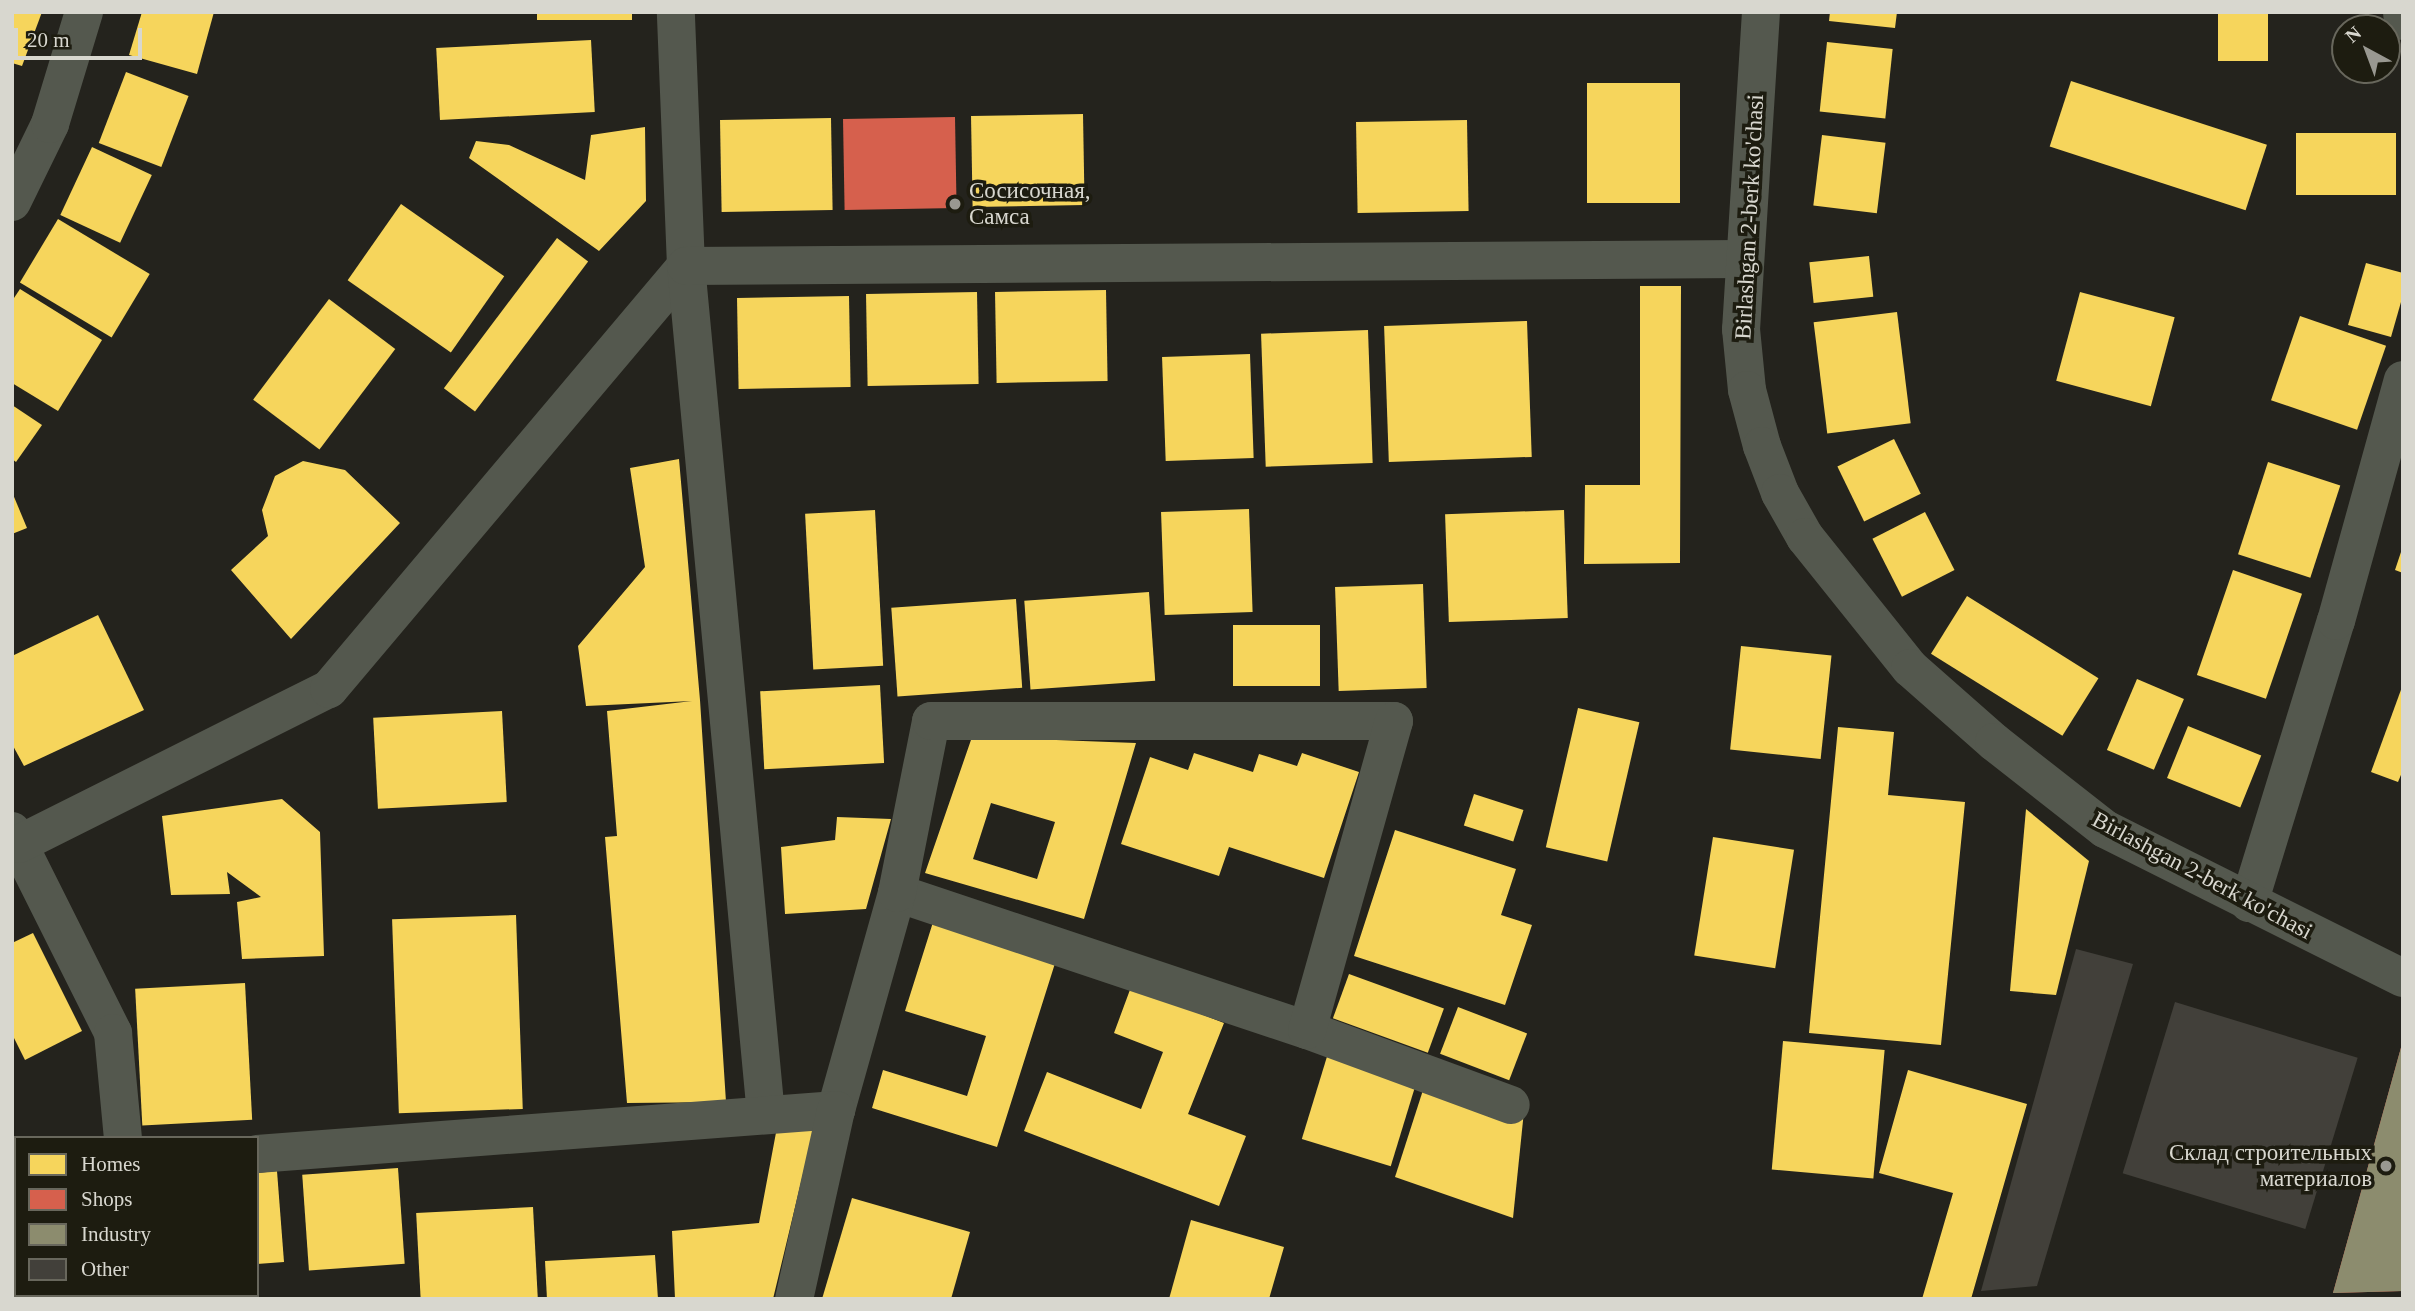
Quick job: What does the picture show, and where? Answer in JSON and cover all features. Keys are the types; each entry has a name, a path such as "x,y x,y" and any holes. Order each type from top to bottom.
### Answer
{"street":[{"path":"12,202 50,124 84,12"},
{"path":"676,12 685,266 766,1115"},
{"name":"Birlashgan 2-berk ko'chasi","path":"1761,12 1743,259 1744,353 1762,446 1780,493 1834,579 1910,668 1994,743 2105,829 2403,978"},
{"path":"2402,12 2403,20"},
{"path":"123,1136 113,1033 16,837 329,688 685,266 1743,259"},
{"path":"2249,903 2336,621 2403,380"},
{"path":"794,1299 836,1110 897,893 931,721 1394,721 1307,1030"},
{"path":"897,893 1307,1030 1511,1105"},
{"path":"259,1154 836,1110"}],"building: Homes":[{"path":"12,12 42,12 22,66 12,63"},
{"path":"142,12 214,12 197,74 129,55"},
{"path":"537,12 632,12 632,20 537,20"},
{"path":"1830,12 1897,12 1895,28 1829,21"},
{"path":"2218,12 2268,12 2268,61 2218,61"},
{"path":"591,40 595,112 440,120 436,48"},
{"path":"1827,42 1893,49 1885,119 1820,112"},
{"path":"126,72 189,96 161,167 99,143"},
{"path":"2071,81 2267,145 2246,210 2050,147"},
{"path":"1587,83 1680,83 1680,203 1587,203"},
{"path":"1083,114 1085,205 973,207 971,116"},
{"path":"831,118 833,210 722,212 720,120"},
{"path":"1467,120 1469,211 1358,213 1356,122"},
{"path":"645,127 646,201 599,251 469,158 476,141 509,145 585,180 591,135"},
{"path":"2296,133 2396,133 2396,195 2296,195"},
{"path":"1822,135 1886,143 1877,213 1813,205"},
{"path":"92,147 152,175 120,243 60,215"},
{"path":"401,204 504,276 451,352 348,280"},
{"path":"58,219 150,274 112,338 20,282"},
{"path":"557,238 588,261 475,412 444,388"},
{"path":"1869,256 1873,297 1814,303 1809,262"},
{"path":"2366,263 2403,273 2403,295 2391,337 2348,325"},
{"path":"1640,286 1681,286 1680,563 1584,564 1585,485 1640,485"},
{"path":"20,289 102,340 58,411 12,383 12,301"},
{"path":"1106,290 1108,381 997,383 995,292"},
{"path":"977,292 979,384 868,386 866,294"},
{"path":"2080,292 2175,317 2151,406 2056,381"},
{"path":"849,296 851,387 739,389 737,298"},
{"path":"329,299 395,349 319,450 253,400"},
{"path":"1897,312 1911,423 1827,433 1814,322"},
{"path":"2300,316 2386,346 2357,430 2271,400"},
{"path":"1527,321 1532,457 1389,462 1384,326"},
{"path":"1368,330 1373,463 1266,467 1261,334"},
{"path":"1250,354 1254,458 1166,461 1162,357"},
{"path":"12,405 42,425 16,462 12,459"},
{"path":"1894,439 1921,494 1864,521 1837,467"},
{"path":"679,459 700,700 726,1102 627,1103 605,837 617,836 607,711 692,701 586,706 578,646 645,567 630,468"},
{"path":"303,461 345,470 400,523 291,639 231,570 268,536 262,510 275,476"},
{"path":"2268,462 2340,485 2310,578 2238,554"},
{"path":"12,492 27,528 12,534"},
{"path":"1249,509 1253,612 1165,615 1161,512"},
{"path":"875,510 883,666 813,669 805,514"},
{"path":"1564,510 1568,618 1449,622 1445,514"},
{"path":"1925,512 1955,570 1902,597 1872,539"},
{"path":"2403,546 2403,573 2395,570"},
{"path":"2233,570 2302,594 2266,699 2197,675"},
{"path":"1423,584 1427,688 1339,691 1335,587"},
{"path":"1149,592 1155,681 1031,690 1024,601"},
{"path":"1967,596 2098,678 2062,736 1931,654"},
{"path":"1016,599 1022,688 898,697 891,608"},
{"path":"98,615 144,710 24,766 12,744 12,656"},
{"path":"1233,625 1320,625 1320,686 1233,686"},
{"path":"1741,646 1832,656 1821,759 1730,749"},
{"path":"2137,679 2184,699 2154,770 2107,750"},
{"path":"880,685 884,763 764,769 760,691"},
{"path":"2402,687 2403,770 2398,782 2371,772"},
{"path":"1578,708 1639,722 1607,862 1546,847"},
{"path":"502,711 507,802 378,809 373,718"},
{"path":"2188,726 2261,756 2240,808 2167,778"},
{"path":"1838,727 1894,732 1888,795 1965,802 1941,1045 1809,1033"},
{"path":"972,737 1136,743 1084,919 925,873","holes":["991,803 1055,822 1037,879 973,859"]},
{"path":"1194,753 1253,772 1259,754 1297,766 1302,753 1359,772 1324,878 1229,847 1219,876 1121,844 1150,757 1188,770"},
{"path":"1474,794 1523,810 1513,841 1464,825"},
{"path":"282,799 320,832 324,956 242,959 237,902 261,897 227,872 230,894 171,895 162,816"},
{"path":"2026,809 2089,861 2056,995 2010,991"},
{"path":"837,817 891,819 866,909 785,914 781,847 835,840"},
{"path":"1395,830 1516,869 1501,915 1532,925 1505,1005 1354,956"},
{"path":"1713,837 1794,850 1775,968 1694,956"},
{"path":"516,915 523,1109 399,1113 392,919"},
{"path":"934,919 1057,957 997,1147 872,1108 883,1070 967,1096 986,1036 905,1011"},
{"path":"33,933 82,1031 25,1060 12,1034 12,943"},
{"path":"1349,974 1444,1009 1428,1053 1333,1018"},
{"path":"245,983 252,1120 142,1126 135,989"},
{"path":"1131,987 1224,1023 1188,1114 1246,1136 1219,1206 1024,1131 1047,1072 1141,1109 1163,1052 1114,1033"},
{"path":"1458,1007 1527,1034 1509,1080 1440,1054"},
{"path":"1783,1041 1885,1050 1873,1178 1772,1170"},
{"path":"1329,1050 1418,1077 1391,1166 1302,1139"},
{"path":"1908,1070 2027,1104 1971,1299 1922,1299 1953,1193 1879,1173"},
{"path":"1424,1087 1524,1111 1513,1218 1395,1177"},
{"path":"778,1122 815,1124 773,1299 675,1299 672,1231 759,1223"},
{"path":"398,1168 405,1264 309,1270 302,1175"},
{"path":"277,1171 284,1262 259,1264 259,1173"},
{"path":"14,1187 14,1274 12,1274"},
{"path":"852,1198 970,1232 951,1299 822,1299"},
{"path":"533,1207 538,1299 421,1299 416,1213"},
{"path":"1191,1220 1284,1247 1269,1299 1169,1299"},
{"path":"655,1255 658,1299 547,1299 545,1261"},
{"path":"12,1295 57,1297 57,1299 12,1299"},
{"path":"123,1297 191,1297 191,1299"}],"building: Shops":[{"path":"955,117 957,208 845,210 843,119"},
{"name":"Склад строительных материалов","path":"2402,1044 2403,1291 2333,1293"}],"building: Industry":[{"name":"Склад строительных материалов","path":"2402,1044 2403,1291 2333,1293"}],"building: Other":[{"path":"2076,949 2133,964 2037,1286 1981,1291"},
{"path":"2175,1002 2358,1058 2305,1229 2123,1173"}],"place":[{"name":"Сосисочная, Самса","path":"955,204"},
{"name":"Склад строительных материалов","path":"2386,1166"}]}
